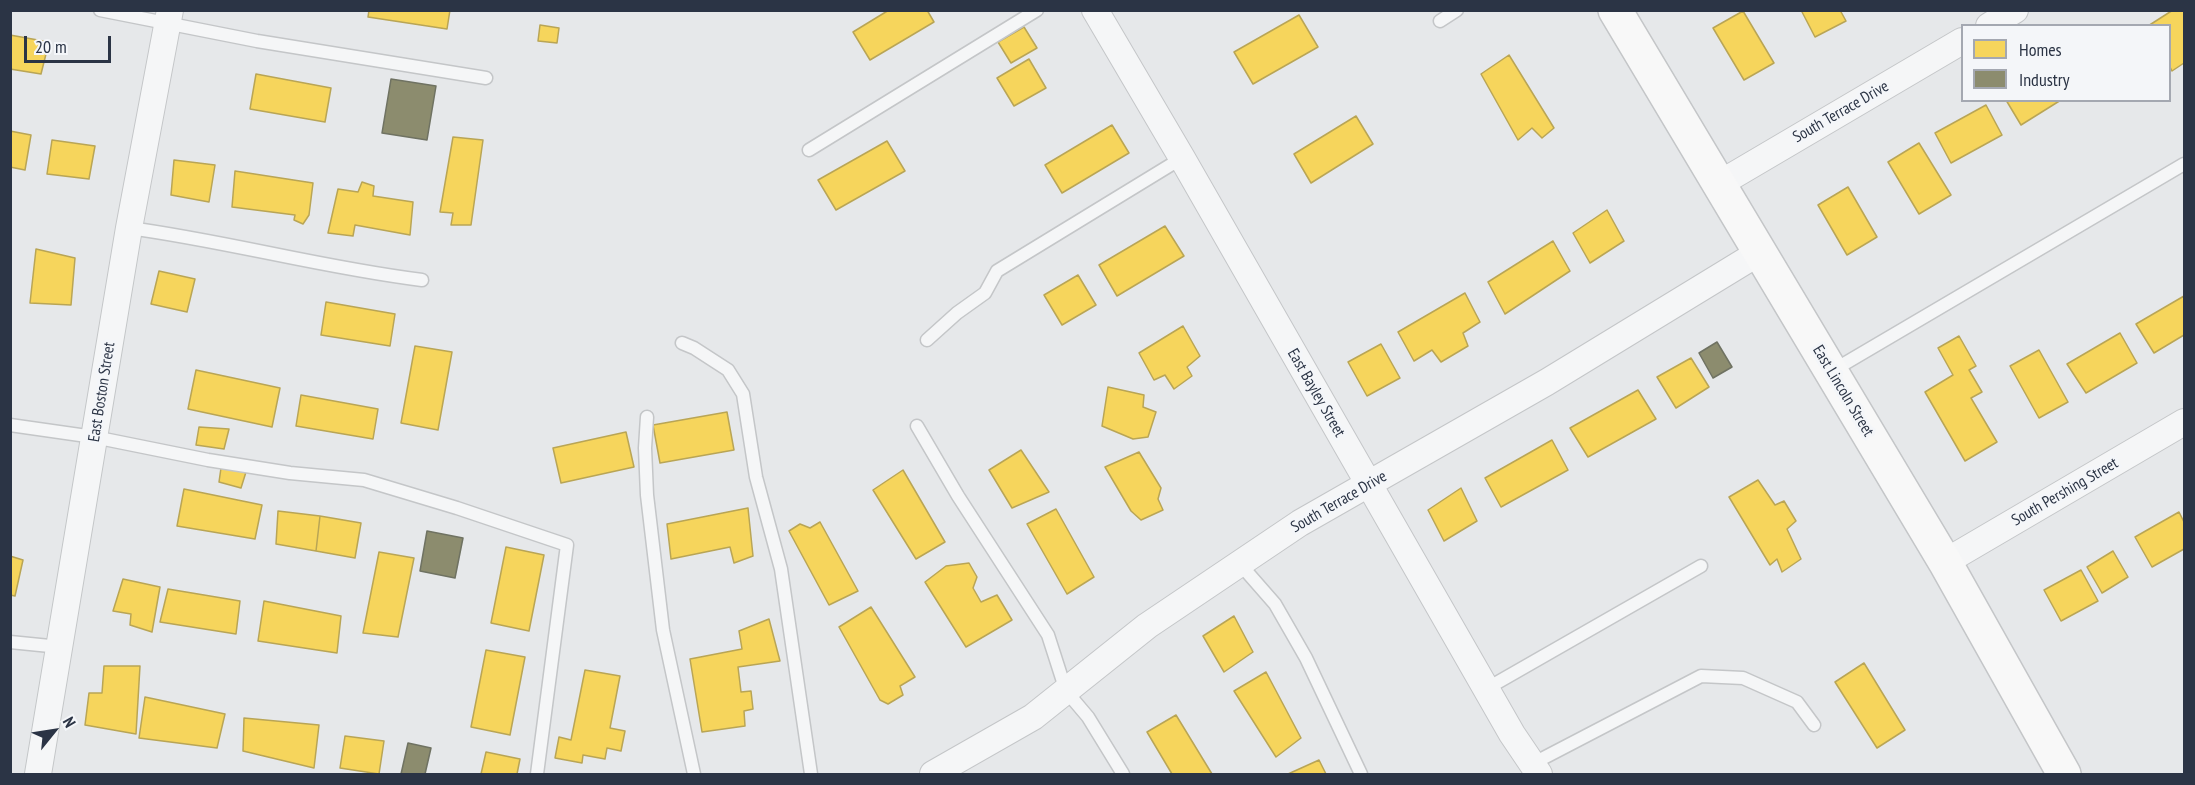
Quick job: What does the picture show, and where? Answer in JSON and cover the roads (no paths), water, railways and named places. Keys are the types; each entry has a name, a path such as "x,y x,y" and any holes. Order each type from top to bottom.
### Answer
{"street":[{"name":"East Bayley Street","path":"1095,10 1486,689 1535,769"},
{"name":"East Lincoln Street","path":"1615,10 1945,562 2064,774"},
{"path":"1992,24 2015,10"},
{"name":"East Boston Street","path":"38,774 129,228 169,17"},
{"name":"South Terrace Drive","path":"1719,184 1961,42"},
{"name":"South Terrace Drive","path":"933,774 1033,717 1147,626 1300,523 1547,382 1760,252"},
{"name":"South Pershing Street","path":"1945,562 2184,422"}],"lane":[{"path":"100,10 169,17 257,41 486,78"},
{"path":"809,150 1037,10"},
{"path":"1440,21 1457,10"},
{"path":"927,340 957,313 985,293 997,271 1182,158"},
{"path":"1831,371 2184,164"},
{"path":"129,228 182,235 373,274 422,280"},
{"path":"682,343 728,370 743,394 756,477 781,569 810,774"},
{"path":"647,417 645,448 647,495 663,630 694,774"},
{"path":"10,425 94,437 232,464 290,473 364,480 457,508 567,546 537,774"},
{"path":"917,426 958,496 1048,635 1066,691 1088,717 1123,774"},
{"path":"1240,564 1275,604 1306,658 1361,774"},
{"path":"1486,689 1701,566"},
{"path":"10,642 60,647"},
{"path":"1535,769 1701,676 1743,678 1797,702 1814,725"}]}
